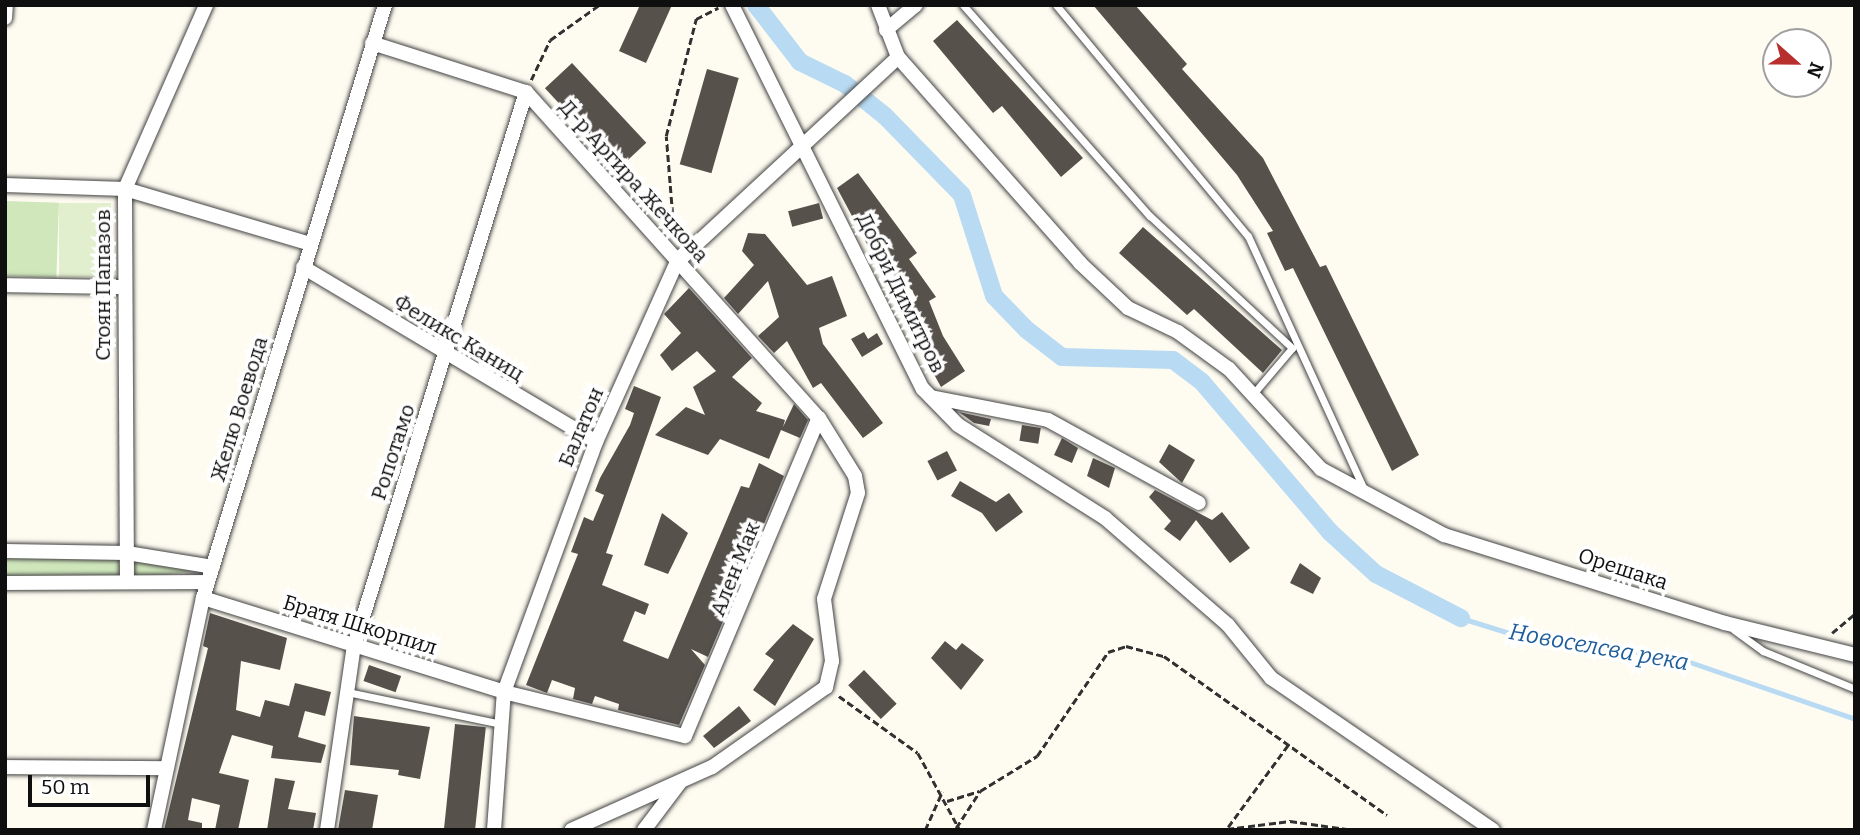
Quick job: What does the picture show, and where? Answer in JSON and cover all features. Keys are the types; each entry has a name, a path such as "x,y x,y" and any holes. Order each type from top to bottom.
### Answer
{"street":[{"path":"5,18 6,5"},
{"name":"Стоян Папазов","path":"127,582 123,288 125,189 205,5"},
{"name":"Желю Воевода","path":"153,830 203,598 385,5"},
{"name":"Добри Димитров","path":"732,5 931,397 958,425 1105,518 1179,580 1271,678 1493,830"},
{"path":"878,5 886,30 916,5"},
{"name":"Орешака","path":"886,30 898,57 1080,263 1129,308 1178,332 1229,369 1321,468 1385,506 1444,535 1725,623 1855,655"},
{"path":"372,43 527,92"},
{"name":"Балатон","path":"494,830 497,723 504,692 596,442 677,262 803,141 845,113 898,57"},
{"name":"Д-р Аргира Жечкова","path":"527,92 819,418 846,456 858,493 826,591 831,661 826,687"},
{"name":"Ропотамо","path":"327,830 344,692 354,646 527,92"},
{"path":"5,185 125,189 311,244"},
{"name":"Феликс Каниц","path":"303,267 445,356 596,442"},
{"path":"5,285 123,288"},
{"path":"931,397 1048,420 1199,503"},
{"name":"Ален Мак","path":"688,735 819,418"},
{"path":"5,551 127,553 213,567"},
{"path":"5,583 208,582"},
{"name":"Братя Шкорпил","path":"203,598 504,692 688,735"},
{"path":"571,830 682,780 752,742 826,687"},
{"path":"5,767 165,768"},
{"path":"644,830 682,780"}],"lane":[{"path":"963,5 1150,216 1292,348 1252,395"},
{"path":"1056,5 1248,236 1360,470 1366,495"},
{"path":"1725,623 1763,651 1855,689"},
{"path":"344,692 497,723"}],"path":[{"path":"527,92 550,40 599,5"},
{"path":"677,262 666,136 696,19 725,5"},
{"path":"1855,486 1855,504"},
{"path":"1815,646 1855,614"},
{"path":"946,801 980,791 1037,755 1108,652 1126,646 1164,656 1387,816"},
{"path":"826,687 918,753 942,792 958,829"},
{"path":"1227,829 1288,745"},
{"path":"958,829 980,791"},
{"path":"925,830 942,792"},
{"path":"1227,829 1290,821 1353,830"}],"green space":[{"path":"7,201 59,203 56,278 5,276"},
{"path":"59,203 111,203 111,277 59,277"},
{"path":"5,551 213,567 127,582 5,583"}],"building":[{"path":"640,5 672,5 646,63 619,51"},
{"path":"1093,5 1135,5 1187,64 1182,69 1263,158 1320,267 1326,265 1419,455 1392,471 1293,268 1285,271 1267,233 1273,231 1237,175"},
{"path":"957,20 1083,158 1061,177 1002,106 993,113 933,41"},
{"path":"572,63 646,143 619,168 545,88"},
{"path":"707,69 739,78 711,173 680,164"},
{"path":"858,173 917,253 909,259 936,297 929,301 943,336 965,371 941,387 899,311 917,300 912,290 875,259 837,188"},
{"path":"819,203 823,218 792,227 788,211"},
{"path":"1143,227 1282,350 1263,373 1194,309 1187,315 1119,253"},
{"path":"748,233 765,234 807,285 832,276 847,316 819,328 823,344 883,423 863,438 821,383 813,388 787,341 774,353 758,336 779,317 768,281 738,314 724,298 754,265 742,251"},
{"path":"689,288 752,358 732,377 762,403 756,411 785,420 783,427 794,404 808,420 800,438 781,430 769,459 720,439 708,455 655,435 686,407 705,415 693,387 716,371 697,351 672,371 660,355 681,333 664,314"},
{"path":"864,332 868,339 877,333 883,344 862,357 851,339"},
{"path":"634,386 661,397 606,553 613,555 602,585 649,604 645,615 635,611 623,641 668,659 741,486 749,488 759,463 784,476 708,657 691,649 705,665 679,725 618,710 619,704 595,696 592,704 573,699 575,688 552,680 547,693 526,685 578,554 571,552 584,517 593,521 604,495 595,491 600,478 630,425 634,413 625,409"},
{"path":"959,412 991,419 989,426 974,423"},
{"path":"1022,425 1041,428 1038,444 1019,441"},
{"path":"1062,438 1078,448 1072,463 1054,455"},
{"path":"1169,444 1195,460 1182,483 1159,462"},
{"path":"947,451 957,471 937,481 927,461"},
{"path":"1093,458 1115,468 1109,488 1087,476"},
{"path":"960,481 996,502 1009,493 1023,512 996,532 982,513 951,496"},
{"path":"1155,490 1212,520 1222,512 1250,548 1230,563 1196,520 1180,541 1164,529 1171,521 1149,497"},
{"path":"662,513 688,533 668,574 644,565"},
{"path":"1300,563 1321,578 1313,594 1290,583"},
{"path":"210,613 287,638 280,670 241,661 236,710 260,717 265,700 289,706 295,683 331,692 325,716 305,711 298,737 326,745 321,763 271,758 273,746 232,735 219,773 249,780 238,830 215,830 220,805 192,798 188,820 202,823 202,830 164,830 208,648 203,646"},
{"path":"793,624 814,639 775,706 753,690 774,660 765,654"},
{"path":"945,641 956,650 962,643 984,660 961,690 931,658"},
{"path":"369,665 401,676 396,692 363,681"},
{"path":"864,670 897,704 881,719 848,685"},
{"path":"739,706 751,721 714,748 703,736"},
{"path":"354,716 430,727 420,779 398,775 399,770 350,765"},
{"path":"455,724 486,727 475,830 444,830"},
{"path":"275,778 295,781 288,809 316,813 313,830 267,830"},
{"path":"345,790 378,795 372,830 338,830"}],"waterway":[{"path":"756,5 800,62 845,84 885,116 962,195 994,296 1027,330 1062,357 1173,360 1202,382 1330,532 1376,574 1461,618"},
{"name":"Новоселсва река","path":"1461,618 1535,641 1684,660 1855,719"}]}
